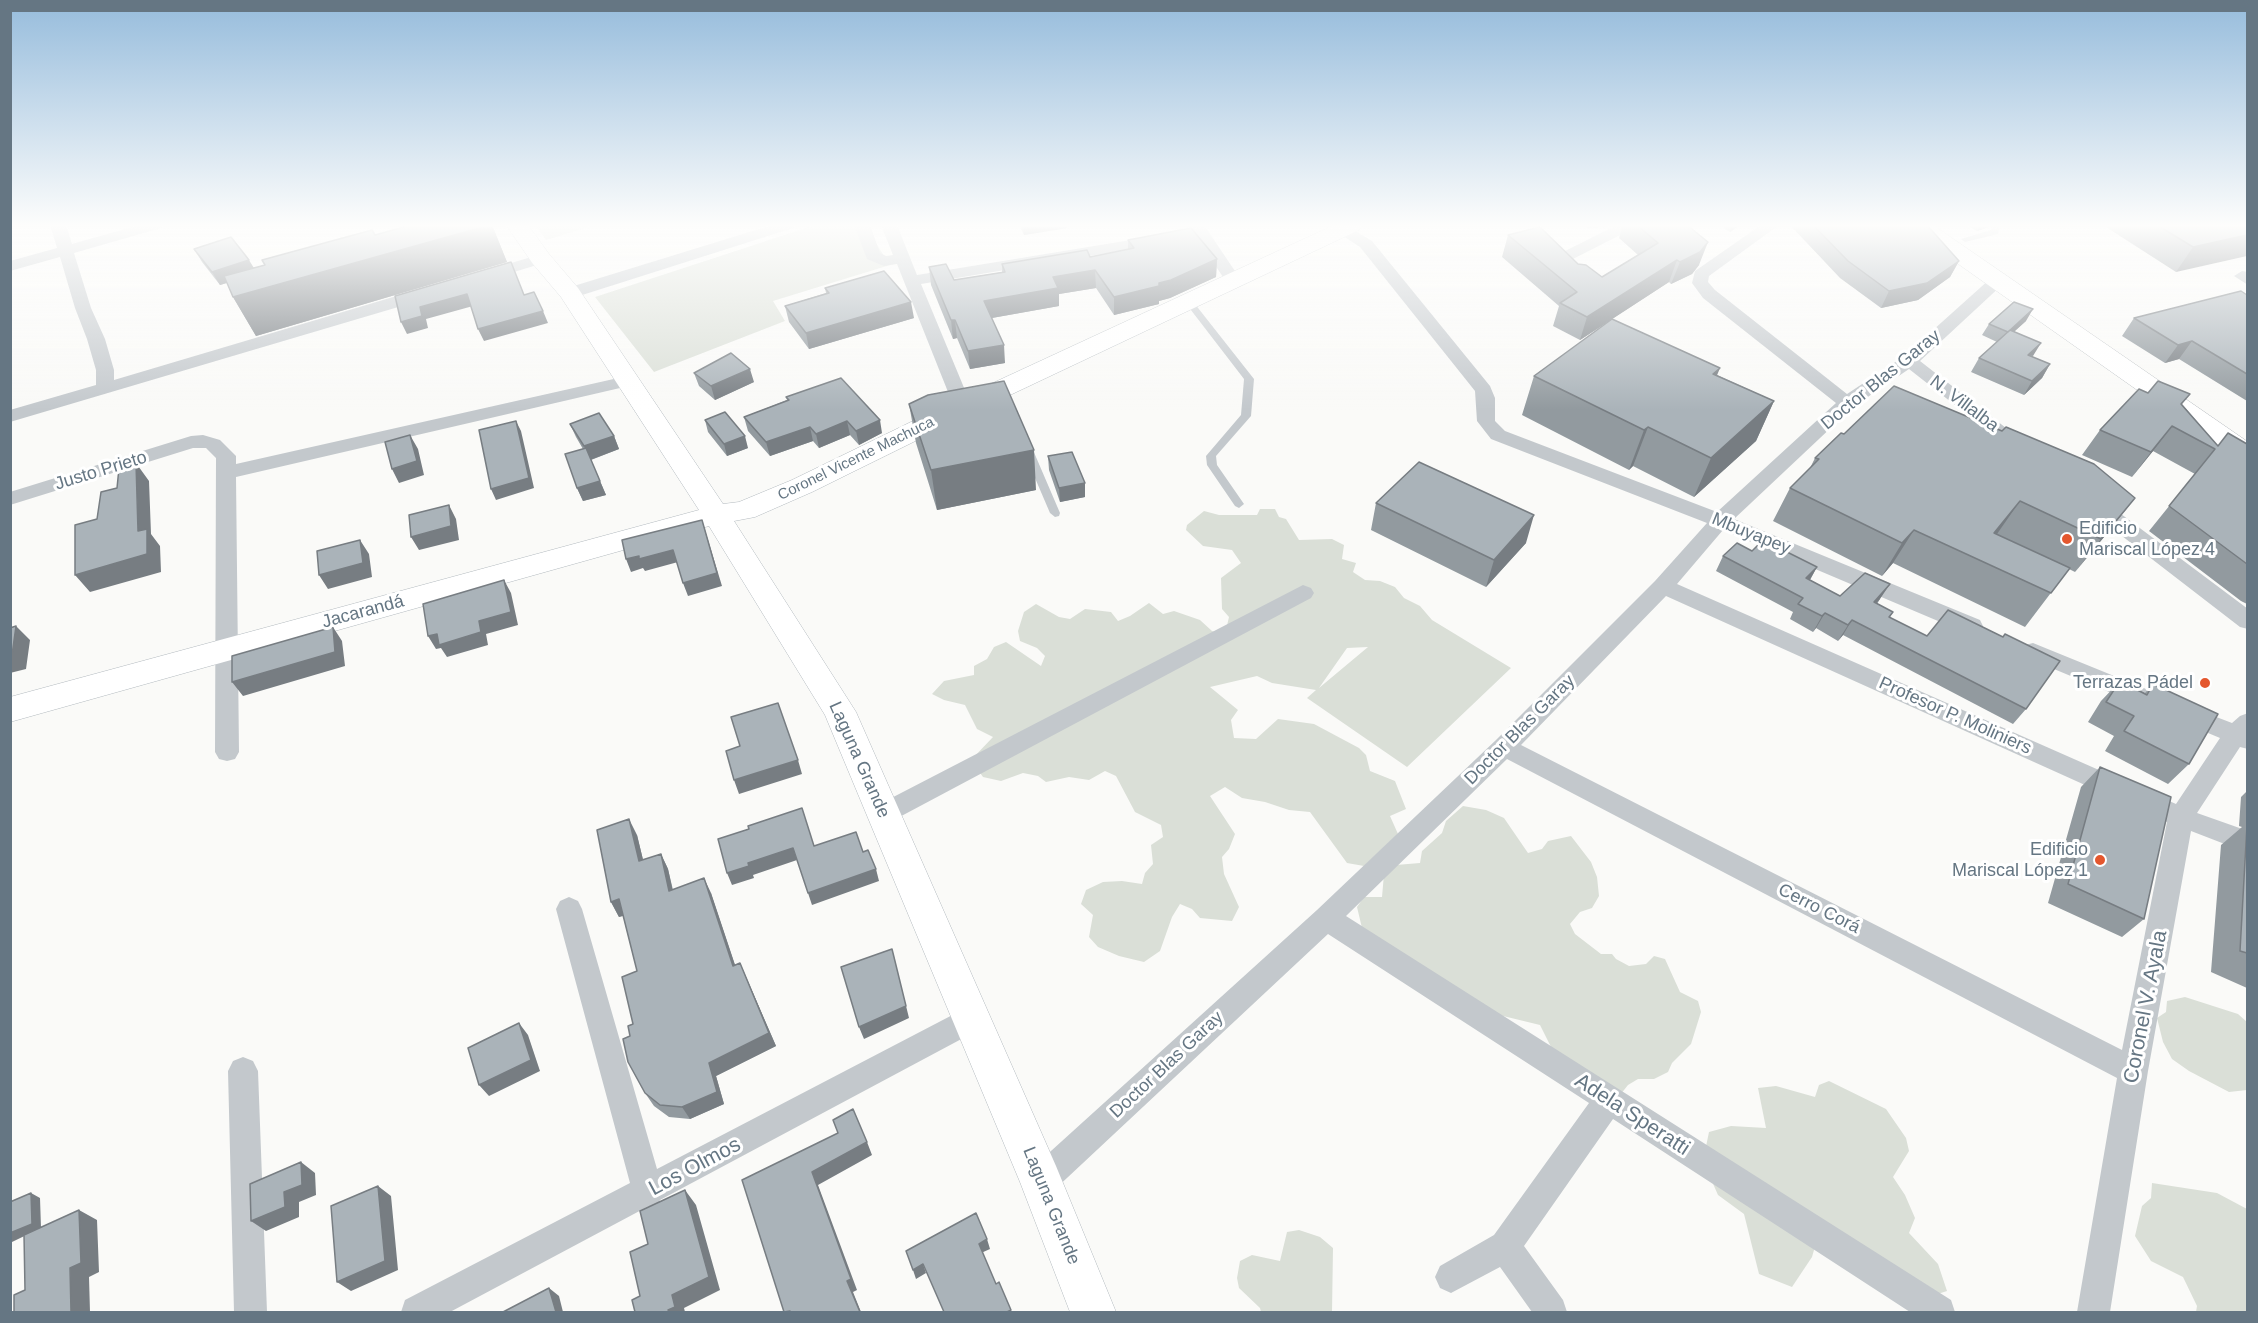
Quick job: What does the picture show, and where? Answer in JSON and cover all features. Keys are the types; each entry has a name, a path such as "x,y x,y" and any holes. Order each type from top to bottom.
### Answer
{"highway":[{"path":"2005,287 2247,455"},
{"path":"2034,287 2247,434"}],"main road":[{"name":"Laguna Grande","path":"565,287 716,515 840,712 1041,1181 1093,1312"},
{"name":"Coronel Vicente Machuca","path":"716,515 746,510 802,486 963,407 1004,394 1219,287"},
{"name":"Jacarandá","path":"10,710 716,515"}],"street":[{"path":"77,287 105,370 105,388"},
{"path":"570,293 590,287"},
{"path":"913,287 963,407"},
{"name":"Mbuyapey","path":"1401,287 1484,390 1486,421 1498,435 1720,521 1994,635"},
{"path":"1703,287 1709,294 1847,403"},
{"name":"Doctor Blas Garay","path":"1041,1181 1326,918 1504,747 1663,586 1720,521 1847,403 1909,361 1991,287"},
{"path":"10,416 438,290"},
{"name":"N. Villalba","path":"1909,361 2040,462"},
{"path":"227,752 225,473 627,381"},
{"name":"Justo Prieto","path":"10,500 192,442 203,441 213,444 226,456 225,473"},
{"path":"2078,491 2247,621"},
{"name":"Profesor P. Moliniers","path":"1663,586 2181,817 2247,842"},
{"path":"883,814 1303,593"},
{"path":"2016,644 2164,706 2243,732"},
{"name":"Coronel V. Ayala","path":"2094,1312 2133,1071 2181,817 2243,732"},
{"name":"Cerro Corá","path":"1504,747 2133,1071"},
{"path":"569,909 648,1192"},
{"name":"Adela Speratti","path":"1326,918 1939,1312"},
{"name":"Los Olmos","path":"417,1312 972,1019"},
{"path":"243,1071 251,1312"},
{"path":"1451,1277 1504,1246 1609,1100"},
{"path":"1504,1246 1551,1312"}],"lane":[{"path":"1188,301 1249,379 1246,416 1211,456 1212,465 1239,504"},
{"path":"1024,440 1055,513"}],"shaded area":[{"path":"626,287 819,287 773,301 785,321 654,372 595,297"},
{"path":"1260,509 1275,509 1279,517 1286,519 1299,540 1332,539 1344,545 1342,559 1356,563 1353,572 1365,580 1380,581 1395,587 1404,598 1420,606 1432,620 1511,668 1407,767 1307,698 1316,690 1272,683 1257,676 1210,687 1238,710 1231,720 1234,738 1256,739 1278,719 1314,724 1359,748 1366,755 1370,771 1395,781 1406,809 1390,816 1398,834 1364,866 1347,863 1310,812 1289,810 1265,802 1242,798 1225,787 1210,796 1235,834 1229,849 1222,857 1224,874 1239,907 1232,921 1200,918 1192,909 1180,904 1172,917 1160,951 1144,962 1119,956 1098,947 1089,937 1093,915 1081,904 1086,890 1103,882 1122,881 1142,884 1145,873 1153,864 1151,845 1163,837 1161,825 1135,812 1116,776 1105,771 1089,780 1069,777 1046,782 1038,776 1023,773 1001,781 983,777 971,760 993,737 977,729 965,705 944,700 932,694 944,681 974,675 974,666 987,659 994,647 1006,642 1041,666 1045,656 1037,648 1020,641 1018,631 1024,612 1036,604 1059,617 1070,619 1085,609 1111,612 1118,621 1149,603 1163,614 1174,611 1200,620 1212,631 1225,634 1229,617 1222,609 1221,578 1241,563 1232,550 1203,546 1186,530 1187,525 1204,511 1219,515 1257,515","holes":["1368,647 1319,688 1347,648"]},
{"path":"1463,806 1486,810 1504,818 1528,853 1542,849 1548,841 1571,836 1591,862 1597,877 1599,896 1592,908 1580,912 1570,924 1575,934 1601,954 1612,954 1629,966 1646,964 1654,956 1665,959 1680,992 1698,1001 1701,1012 1691,1044 1672,1063 1668,1072 1654,1079 1638,1079 1628,1085 1620,1095 1563,1071 1540,1025 1499,1015 1362,928 1357,907 1364,897 1382,897 1384,874 1396,865 1420,863 1422,851 1442,833 1446,821"},
{"path":"2185,997 2238,1014 2247,1022 2247,1090 2229,1092 2189,1071 2172,1059 2163,1042 2157,1018 2166,1012 2167,1001"},
{"path":"1829,1081 1886,1109 1906,1138 1909,1151 1893,1177 1905,1195 1915,1218 1909,1233 1938,1264 1947,1291 1919,1300 1816,1243 1812,1257 1792,1287 1759,1274 1744,1214 1718,1195 1703,1161 1709,1132 1731,1126 1766,1128 1758,1088 1776,1086 1815,1097 1819,1085"},
{"path":"2152,1183 2217,1193 2247,1209 2247,1312 2196,1312 2197,1306 2183,1277 2151,1261 2135,1236 2142,1206 2151,1198"},
{"path":"1299,1230 1320,1237 1333,1248 1332,1312 1261,1312 1260,1308 1239,1288 1237,1278 1240,1261 1252,1255 1280,1261 1287,1232"}],"building":[{"path":"229,287 270,287 233,297"},
{"path":"427,287 521,287 524,295 534,292 543,311 478,329 467,294 420,307 422,316 401,322 395,296"},
{"path":"898,287 911,302 806,333 785,306 829,293 825,288"},
{"path":"937,287 1058,288 984,301 1004,345 968,351 955,320 951,320"},
{"path":"1107,287 1156,287 1114,297"},
{"path":"1571,287 1635,287 1587,317 1560,303 1577,292"},
{"path":"1883,287 1909,287 1889,291"},
{"path":"2241,291 2247,295 2247,374 2192,341 2178,345 2134,318"},
{"path":"2014,302 2033,309 2008,332 1989,324"},
{"path":"1612,319 1720,368 1713,374 1774,401 1711,458 1648,427 1644,430 1534,376"},
{"path":"2010,330 2041,343 2028,355 2050,364 2032,381 1979,358"},
{"path":"731,353 750,369 711,386 694,373"},
{"path":"841,378 880,420 856,431 847,421 816,434 810,427 766,442 744,417 789,400 786,397"},
{"path":"1004,381 1034,450 931,470 909,404 928,395"},
{"path":"2158,381 2190,394 2181,404 2218,446 2228,433 2247,444 2247,564 2169,506 2215,449 2172,426 2151,452 2100,430 2139,389 2148,393"},
{"path":"1894,386 2002,431 2006,427 2094,464 2135,498 2101,539 2020,501 1994,533 2070,568 2051,593 1914,530 1902,543 1790,488 1819,459 1815,458"},
{"path":"725,412 745,436 724,444 705,420"},
{"path":"599,413 614,436 584,446 570,424"},
{"path":"516,421 529,478 491,489 479,430"},
{"path":"410,435 417,461 392,469 385,442"},
{"path":"586,448 600,481 577,488 565,454"},
{"path":"1072,452 1085,483 1059,488 1048,456"},
{"path":"1419,462 1534,515 1494,560 1376,503"},
{"path":"136,463 138,531 147,529 147,554 75,575 75,525 97,519 101,492 117,488 119,468"},
{"path":"449,505 451,526 411,537 409,515"},
{"path":"702,520 717,573 683,583 673,550 639,559 639,556 626,559 622,540"},
{"path":"360,540 363,563 319,575 317,551"},
{"path":"1763,540 1817,567 1806,578 1840,596 1865,573 1890,584 1874,602 1893,612 1889,617 1927,636 1948,610 2060,661 2026,709 1852,620 1848,625 1825,613 1822,616 1798,604 1803,598 1723,556 1737,543 1752,551"},
{"path":"504,580 511,612 479,621 481,632 439,645 437,634 428,636 423,604"},
{"path":"16,626 12,655 10,655 10,628"},
{"path":"333,627 335,652 232,682 232,656"},
{"path":"2120,681 2147,695 2153,684 2218,714 2189,764 2124,731 2134,716 2106,702"},
{"path":"778,703 798,760 734,780 726,751 740,746 731,717"},
{"name":"Edificio Mariscal López 1","path":"2100,767 2171,797 2144,919 2068,884"},
{"path":"802,808 814,846 856,832 863,852 868,850 876,869 808,893 793,848 748,863 749,866 727,873 718,839 749,829 748,826"},
{"path":"629,819 639,861 661,854 669,891 704,878 733,966 740,963 769,1033 709,1063 717,1092 682,1107 660,1105 645,1093 628,1062 623,1039 630,1036 628,1026 633,1024 622,977 637,971 619,899 611,902 597,830"},
{"path":"2247,825 2247,953 2240,951"},
{"path":"892,949 906,1006 859,1027 841,967"},
{"path":"519,1023 531,1060 479,1085 468,1048"},
{"path":"853,1109 867,1142 812,1172 851,1279 847,1281 860,1312 784,1312 742,1180 838,1133 833,1120"},
{"path":"301,1162 302,1185 284,1192 285,1207 251,1221 250,1184"},
{"path":"378,1186 385,1261 337,1282 331,1206"},
{"path":"685,1190 709,1277 672,1295 675,1307 668,1310 669,1312 635,1312 632,1300 640,1296 630,1252 648,1244 640,1211"},
{"path":"31,1193 32,1224 10,1233 10,1202"},
{"path":"79,1210 81,1263 70,1268 71,1312 14,1312 14,1295 25,1290 24,1235"},
{"path":"976,1213 987,1239 979,1244 996,1284 999,1282 1011,1310 1007,1312 944,1312 923,1264 913,1270 906,1251"},
{"path":"549,1288 556,1312 503,1312"}],"place":[{"name":"Edificio Mariscal López 4","path":"2067,539"},
{"name":"Terrazas Pádel","path":"2205,683"},
{"name":"Edificio Mariscal López 1","path":"2100,860"}]}
